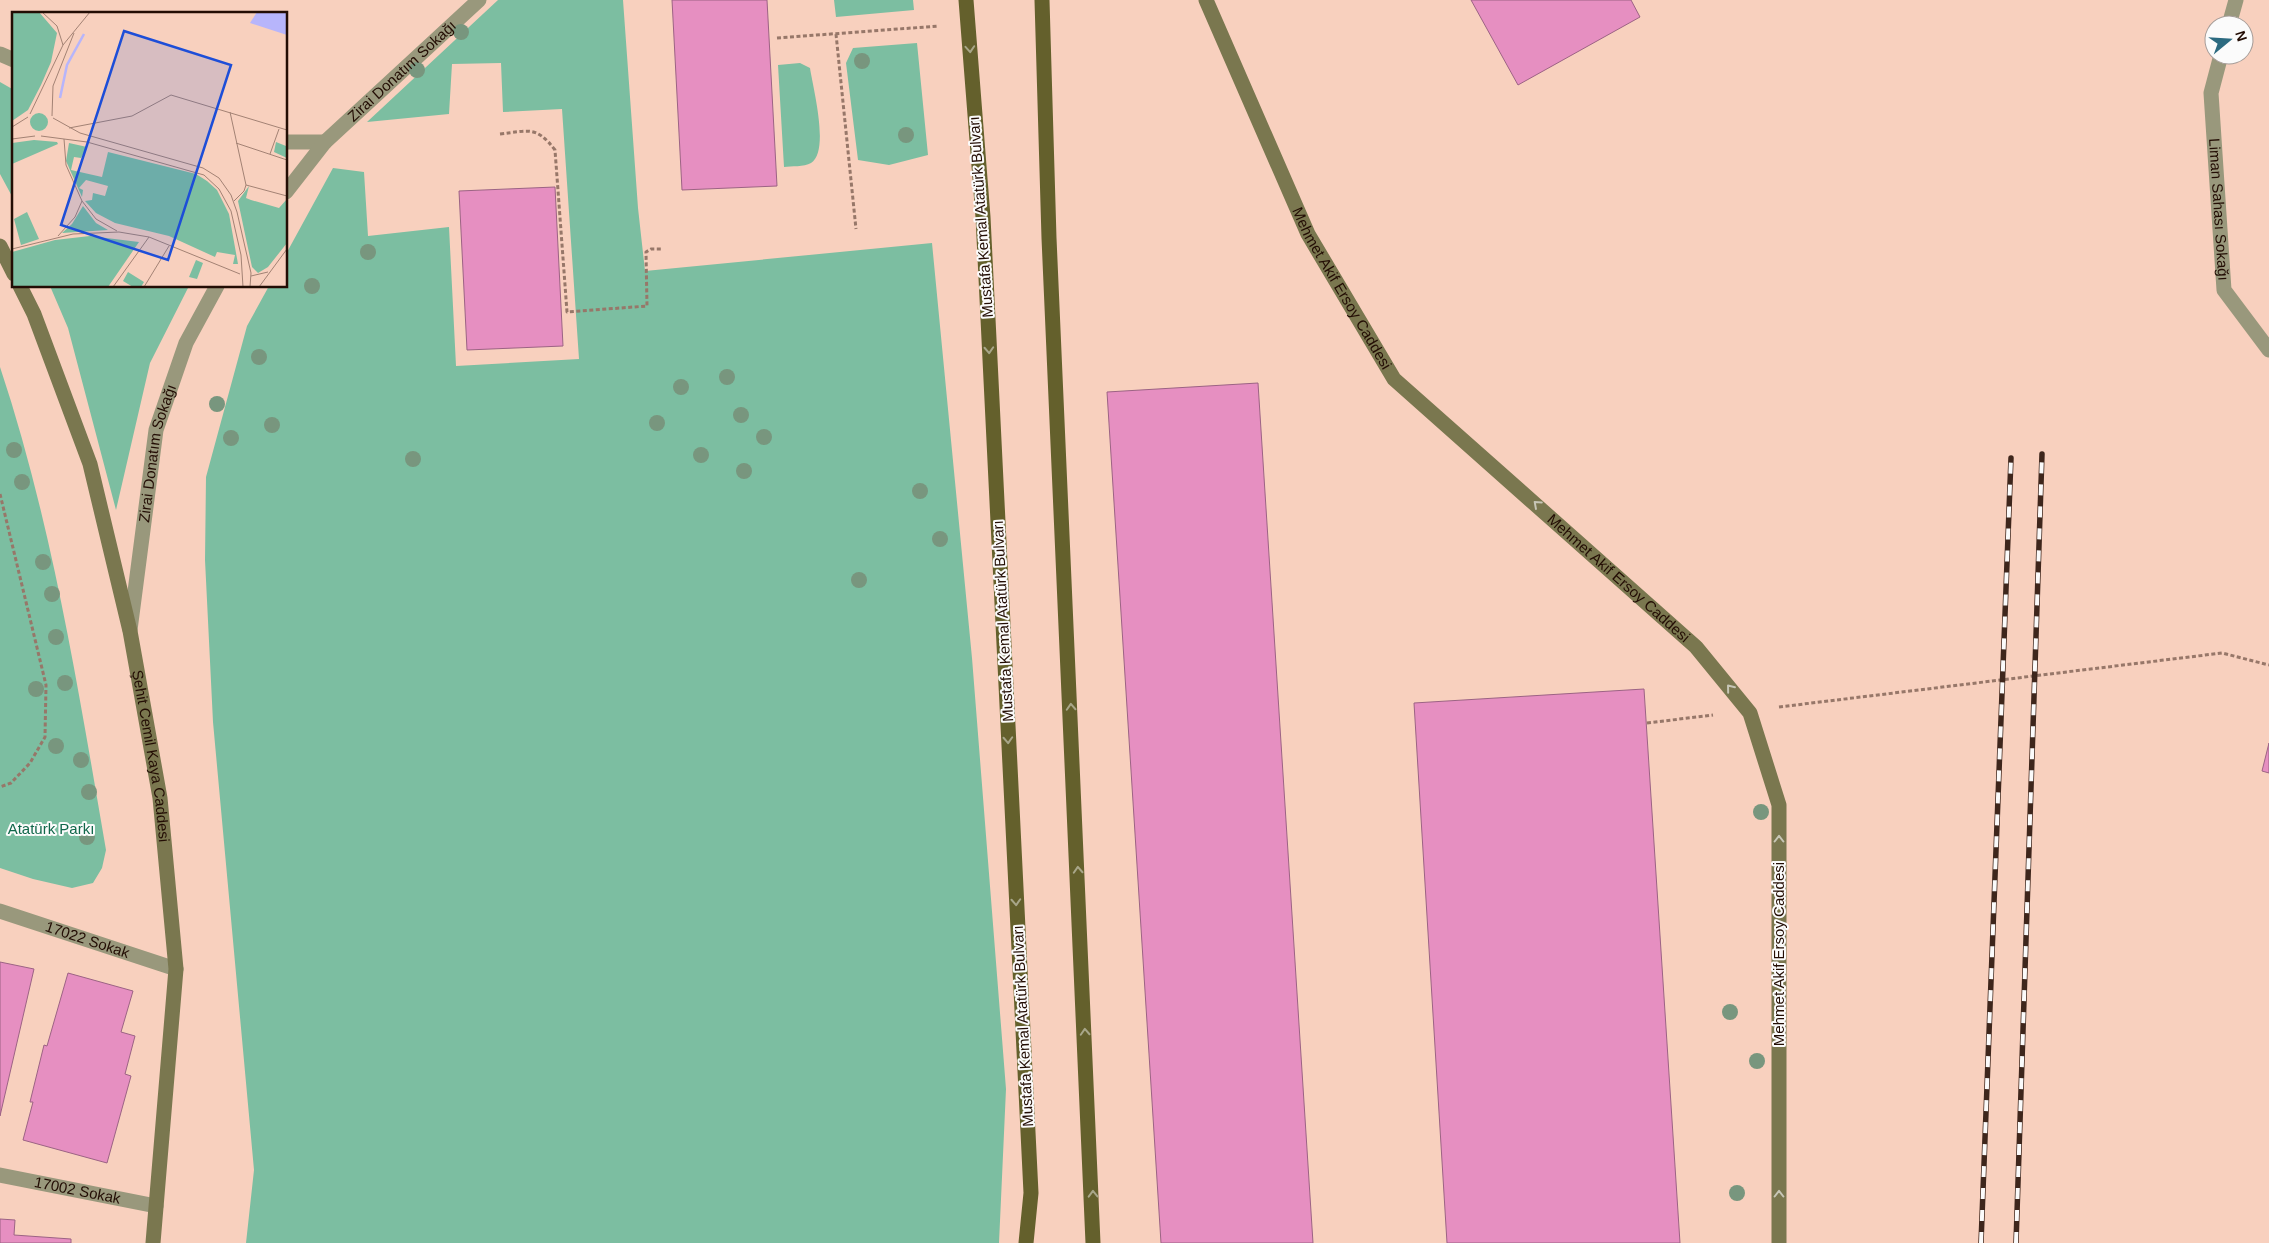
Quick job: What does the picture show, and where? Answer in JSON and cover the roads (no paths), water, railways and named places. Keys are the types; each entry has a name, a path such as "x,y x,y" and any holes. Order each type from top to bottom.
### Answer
{"main road":[{"name":"Mustafa Kemal Atatürk Bulvarı","path":"966,0 983,217 1030,1183 1026,1243"},
{"path":"1042,0 1049,238 1093,1243"},
{"name":"Mehmet Akif Ersoy Caddesi","path":"1206,0 1308,234 1394,379 1696,647 1750,713 1779,805 1780,1243"},
{"path":"0,246 12,270"},
{"name":"Şehit Cemil Kaya Caddesi","path":"21,288 34,314 90,464 130,631 160,798 176,969 153,1243"}],"street":[{"name":"Zirai Donatım Sokağı","path":"288,189 325,142 479,0"},
{"path":"2232,15 2236,0"},
{"path":"0,54 12,59"},
{"name":"Liman Sahası Sokağı","path":"2218,65 2211,93 2224,290 2269,350"},
{"path":"288,142 325,142"},
{"name":"Zirai Donatım Sokağı","path":"130,631 156,430 186,343 216,288"},
{"name":"17022 Sokak","path":"0,911 176,969"},
{"name":"17002 Sokak","path":"0,1175 156,1206"}],"railway":[{"path":"2016,1243 2042,454"},
{"path":"1981,1243 2011,458"}],"park label":[{"name":"Atatürk Parkı","path":"51,829"}]}
